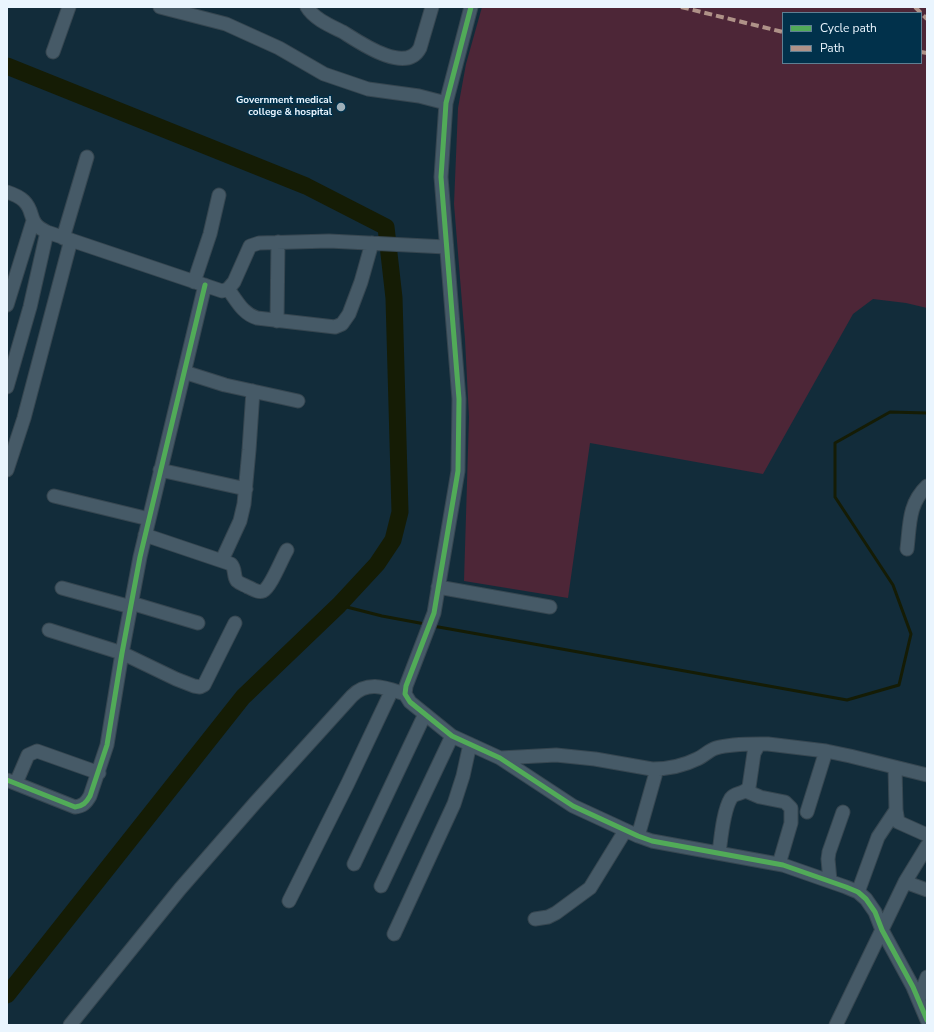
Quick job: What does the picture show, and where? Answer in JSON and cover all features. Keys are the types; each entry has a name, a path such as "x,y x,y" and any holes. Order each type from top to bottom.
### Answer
{"street":[{"path":"54,52 69,7"},
{"path":"160,7 226,24 279,48 324,74 368,89 419,96 446,103"},
{"path":"307,7 312,13 321,19 377,52 395,57 406,58 413,56 420,48 432,7"},
{"path":"471,7 446,103 441,177 459,399 458,471 434,612 406,686 405,694 410,702 452,736 500,758 573,806 625,831 652,841 779,864 858,892 866,899 875,912 882,930 919,1000 927,1020"},
{"path":"8,466 24,418 87,157"},
{"path":"7,192 24,200 29,207 33,222 38,228 199,284 222,290 228,289 234,282 250,246 259,243 329,241 446,247"},
{"path":"99,773 37,752 28,755 12,782 75,807 86,803 99,773 107,745 122,653 145,535 184,372 199,284 219,195"},
{"path":"7,305 33,222"},
{"path":"7,388 30,306 47,232"},
{"path":"277,321 278,242"},
{"path":"228,289 243,310 250,316 277,321 335,326 342,324 349,314 376,243"},
{"path":"184,372 225,384 298,401"},
{"path":"222,560 242,515 246,489 253,390"},
{"path":"160,470 246,489"},
{"path":"907,549 914,504 919,494 927,486"},
{"path":"54,496 149,519"},
{"path":"145,535 231,564 234,566 236,579 239,583 256,591 266,589 287,550"},
{"path":"438,587 550,607"},
{"path":"62,588 198,622"},
{"path":"49,630 122,653 176,679 194,686 200,686 204,685 236,623"},
{"path":"70,1025 180,889 255,802 357,691 372,686 405,694"},
{"path":"289,901 348,783 392,690"},
{"path":"354,864 426,714"},
{"path":"381,886 452,736"},
{"path":"394,934 454,804 462,782 470,744"},
{"path":"500,758 556,755 595,759 657,769 684,764 698,759 718,748 736,744 768,744 826,751 896,766 927,775"},
{"path":"719,853 725,817 730,799 733,796 746,791 749,787 754,753 759,744"},
{"path":"807,812 826,751"},
{"path":"896,766 896,810 898,822 927,835"},
{"path":"638,836 657,769"},
{"path":"746,791 760,797 785,802 790,808 790,823 779,864"},
{"path":"858,892 878,837 896,810"},
{"path":"830,881 828,859 829,852 843,812"},
{"path":"535,919 548,917 556,913 590,888 625,831"},
{"path":"836,1025 905,882 927,846"},
{"path":"905,882 927,890"},
{"path":"919,1000 927,977"}],"shaded area":[{"path":"482,7 927,7 927,308 906,303 873,299 853,314 763,474 590,443 568,598 464,581 469,417 465,340 454,204 458,108 466,64"}],"waterway":[{"path":"7,66 306,186 386,227 394,298 400,512 393,540 377,564 339,605 243,697 7,995"},
{"path":"433,626 847,700 899,685 911,634 893,585 835,497 835,443 890,412 927,413"},
{"path":"339,605 382,616 425,624"}],"marked path":[{"path":"681,7 782,32"},
{"path":"915,7 920,12"},
{"path":"922,14 927,19"},
{"path":"922,52 927,53"}],"cycle path":[{"path":"471,7 446,103 441,177 459,399 458,471 434,613 406,686 405,694 410,702 452,736 500,758 573,806 638,836 652,841 783,865 858,892 866,899 875,912 882,930 913,987 927,1020"},
{"path":"7,780 75,807 84,804 90,796 107,745 140,557 205,285"}],"place":[{"name":"Government medical college & hospital","path":"341,107"}]}
